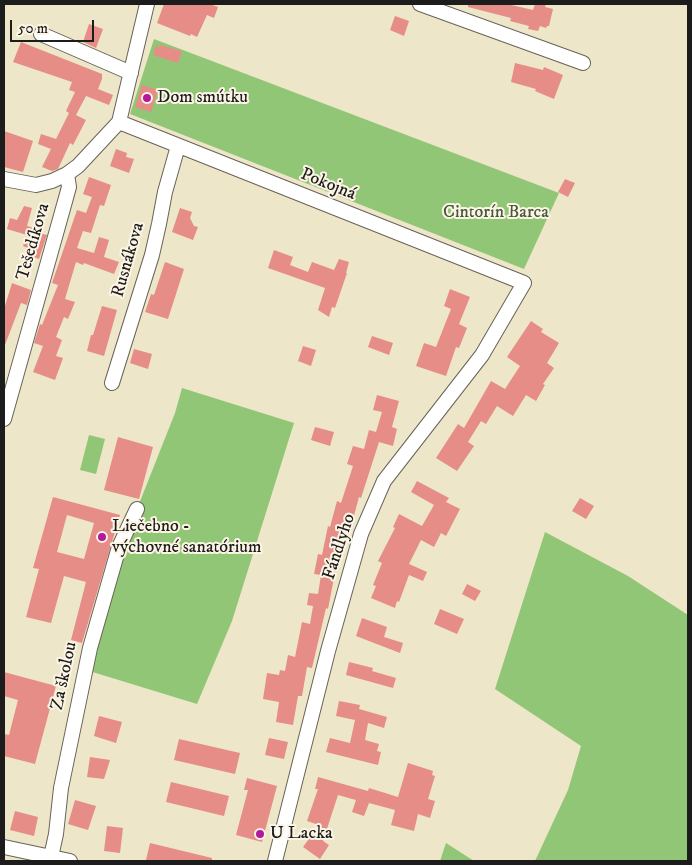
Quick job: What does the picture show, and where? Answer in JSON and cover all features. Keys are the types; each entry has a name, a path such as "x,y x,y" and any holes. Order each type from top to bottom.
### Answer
{"street":[{"path":"4,179 36,185 52,181 67,174 78,166 118,122 147,4"},
{"path":"420,4 582,64"},
{"path":"41,34 131,73"},
{"name":"Pokojná","path":"118,122 524,283"},
{"name":"Rusnákova","path":"112,383 152,255 160,224 165,192 178,146"},
{"name":"Tešedíkova","path":"4,419 69,186 67,174"},
{"name":"Fándlyho","path":"276,861 328,651 361,534 384,481 482,355 524,283"},
{"name":"Za školou","path":"51,857 56,834 61,788 90,648 119,547 137,509"},
{"path":"4,847 70,861"}],"green space":[{"name":"Cintorín Barca","path":"154,39 559,193 524,269 130,114"},
{"path":"182,388 294,423 232,621 197,704 86,670 137,509 175,413"},
{"path":"89,435 105,439 96,474 80,470"},
{"path":"545,532 628,576 688,615 688,861 535,861 568,790 581,746 495,689"},
{"path":"446,843 474,861 440,861"}],"building":[{"path":"164,4 210,4 218,7 214,18 207,15 197,37 157,23"},
{"path":"468,4 507,4 533,10 535,4 546,4 545,7 553,9 549,26 546,28 540,26 538,31 528,29 529,26 510,21 511,18 468,7"},
{"path":"395,16 409,21 404,36 390,30"},
{"path":"89,24 103,29 96,48 83,42"},
{"path":"21,42 102,74 98,89 113,95 109,105 86,96 76,115 86,120 73,145 70,143 58,169 52,171 42,167 51,149 38,144 41,134 56,139 69,113 66,111 75,92 69,90 72,82 13,62"},
{"path":"160,45 182,51 178,63 153,55 156,46 160,47"},
{"path":"515,63 543,70 544,67 563,75 554,99 535,91 536,89 511,82"},
{"name":"Dom smútku","path":"142,85 158,90 151,112 135,107"},
{"path":"4,131 33,141 23,172 4,167"},
{"path":"116,149 127,153 126,157 134,159 129,173 110,166"},
{"path":"89,177 111,185 104,206 100,205 91,233 83,231 77,248 94,253 99,237 109,240 104,257 119,262 114,274 76,262 65,299 75,302 68,319 64,317 56,337 62,340 56,356 63,358 55,380 33,372 43,346 34,343 40,324 42,325 58,285 52,283 77,210 86,213 92,197 83,194"},
{"path":"565,179 575,183 568,197 558,192"},
{"path":"24,206 32,208 27,226 40,230 39,233 47,235 39,259 28,255 30,249 23,246 27,235 7,229 10,218 17,220"},
{"path":"180,208 192,212 190,218 194,226 198,227 193,240 172,232"},
{"path":"274,250 293,257 290,265 308,272 312,262 334,270 339,259 349,262 335,308 332,307 329,317 318,310 325,288 268,268"},
{"path":"165,262 184,269 168,319 145,312 151,294 154,295"},
{"path":"12,283 31,290 27,305 21,303 5,345 4,309"},
{"path":"450,289 470,297 459,324 467,328 459,348 456,347 446,376 416,366 424,343 436,347 451,309 444,306"},
{"path":"102,306 117,310 104,356 87,351"},
{"path":"531,321 543,329 541,332 559,343 547,363 554,368 543,384 545,385 536,401 526,395 513,416 497,406 486,424 481,421 468,442 474,446 457,471 436,458 458,424 464,428 491,381 505,389 520,366 507,357"},
{"path":"372,336 393,343 389,355 368,347"},
{"path":"303,346 316,350 311,366 298,361"},
{"path":"134,349 152,354 148,369 130,363"},
{"path":"377,395 399,401 392,427 397,429 393,446 379,442 361,498 359,497 352,523 348,522 342,548 340,547 328,609 326,608 312,668 307,667 302,696 298,696 293,725 276,722 279,702 263,699 267,673 279,675 280,670 285,671 288,655 295,657 302,622 310,624 313,606 307,605 309,593 318,594 321,575 314,574 318,554 322,555 328,526 330,527 337,501 341,503 353,466 347,464 353,446 364,449 369,430 376,432 382,412 373,410"},
{"path":"315,427 334,432 330,446 311,440"},
{"path":"118,437 153,447 139,499 104,490"},
{"path":"417,481 449,498 446,502 460,509 446,536 441,533 434,547 421,540 409,564 427,572 423,581 409,575 395,608 371,598 376,586 373,585 382,563 378,561 395,528 393,527 399,514 422,526 434,505 411,492"},
{"name":"Liečebno - výchovné sanatórium","path":"53,497 120,515 82,643 71,640 86,582 64,576 51,623 26,617 39,569 33,568","holes":["67,515 94,523 84,559 57,552"]},
{"path":"580,498 594,506 586,519 572,511"},
{"path":"467,584 481,591 475,601 462,594"},
{"path":"440,609 464,619 457,634 434,624"},
{"path":"362,618 387,627 384,637 403,643 400,653 356,636"},
{"path":"349,662 373,668 372,671 396,678 393,688 346,675"},
{"path":"4,672 56,686 35,764 4,756 4,734 9,735 18,700 4,696"},
{"path":"339,701 360,705 359,709 387,717 384,728 368,723 365,740 379,744 377,751 381,752 378,765 326,752 330,738 350,743 355,720 336,716"},
{"path":"99,716 122,722 116,743 94,736"},
{"path":"269,738 288,742 284,759 265,755"},
{"path":"179,739 240,753 235,774 174,760"},
{"path":"90,757 110,760 104,779 87,777"},
{"path":"408,763 433,771 432,775 435,776 428,799 435,801 430,818 418,814 414,831 391,825 395,810 369,803 364,816 352,812 356,800 338,795 323,841 329,845 320,859 303,847 319,825 307,821 318,789 315,789 318,777 368,791 369,788 398,797"},
{"path":"247,778 277,786 262,842 236,835 248,790 244,790"},
{"path":"171,782 229,796 224,816 166,802"},
{"path":"75,800 96,806 88,830 68,824"},
{"path":"15,811 38,817 34,836 10,830"},
{"path":"107,826 123,828 120,853 104,851"},
{"path":"150,843 212,858 212,861 146,860"}],"place":[{"name":"Dom smútku","path":"147,98"},
{"name":"Liečebno - výchovné sanatórium","path":"102,537"},
{"name":"U Lacka","path":"260,834"}]}
